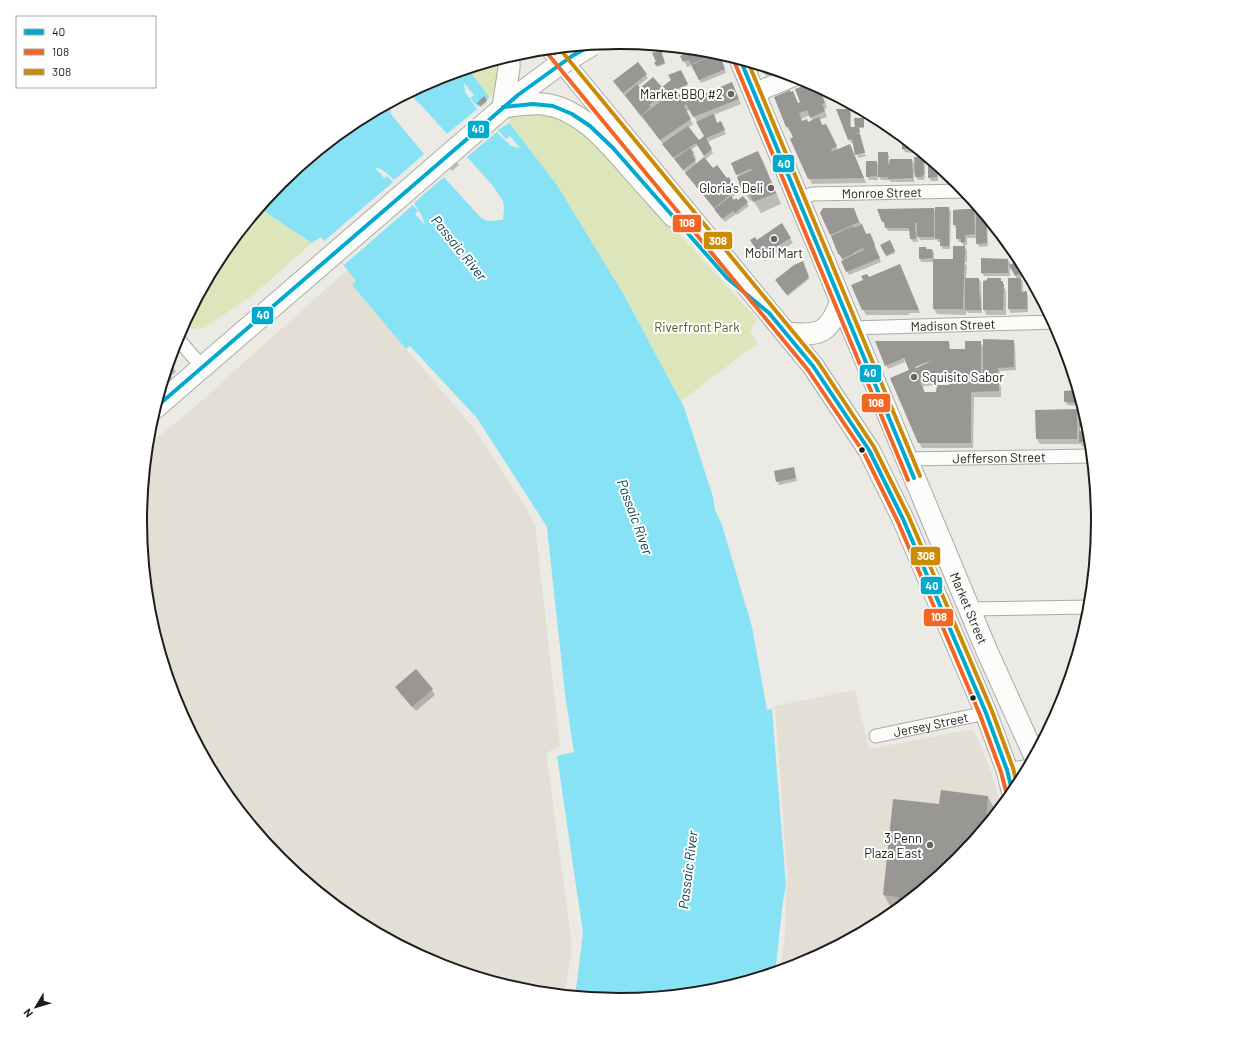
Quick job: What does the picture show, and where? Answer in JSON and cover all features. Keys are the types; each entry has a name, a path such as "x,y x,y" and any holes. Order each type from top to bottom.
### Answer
{"main road":[{"path":"162,402 513,97 553,69 583,51"},
{"path":"556,53 813,366 846,396 886,453 893,456 906,458"},
{"path":"509,62 513,97"},
{"name":"Market Street","path":"743,65 840,303 986,649 1026,737 1021,769"},
{"path":"513,97 557,108 576,116 594,129 613,148 727,278 769,312"},
{"path":"786,333 807,335 818,333 827,327 836,314 840,303"},
{"name":"Market Street","path":"813,366 850,420 876,464 903,519 986,713 1020,772"}],"street":[{"path":"754,93 786,80"},
{"name":"Monroe Street","path":"798,200 812,194 958,191"},
{"name":"Madison Street","path":"851,328 1047,322"},
{"path":"182,344 202,367"},
{"name":"Jefferson Street","path":"906,458 1087,456"},
{"path":"970,609 1084,607"},
{"name":"Jersey Street","path":"876,736 986,713"}],"shaded area":[{"path":"347,270 356,281 352,285 476,431 531,516 535,525 560,746 546,753 571,937 571,957 565,991 527,985 468,969 411,945 383,931 357,914 308,877 285,856 245,809 210,758 183,702 163,644 156,614 148,552 148,491 154,440 192,409"},
{"path":"855,690 869,749 973,729 988,763 1000,801 975,833 954,856 907,896 856,931 800,958 781,965 785,936 787,872 775,706"}],"green space":[{"name":"Riverfront Park","path":"498,65 499,73 534,114 554,117 568,123 596,143 757,319 750,333 758,343 681,401 624,295 557,185 471,73"},
{"path":"263,211 312,243 253,295 204,328 192,329 189,327 210,285 227,259"}],"water":[{"name":"Passaic River","path":"471,73 557,185 624,295 684,407 713,497 715,510 722,525 752,627 767,710 772,709 786,886 776,967 742,978 681,990 620,994 576,992 583,933 557,756 574,752 565,694 547,527 477,418 410,346 406,349 352,285 356,281 321,237 312,243 263,211 285,187 308,166 357,129 383,112 411,98 439,85"}],"pier":[{"path":"464,83 474,95 470,98 478,107 491,95 511,122 498,130 506,139 510,136 520,148 511,146 497,132 467,157 493,186 503,201 503,220 488,221 481,218 444,177 414,203 423,218 425,225 415,214 418,211 413,205 344,265 324,241 393,182 387,176 384,178 374,167 381,169 394,180 424,154 391,114 390,109 413,97 447,134 477,109 465,92"}],"building":[{"path":"661,51 665,63 656,66 652,53"},
{"path":"685,54 708,57 691,64 689,60 683,62 680,56"},
{"path":"709,57 722,60 725,69 699,80 691,65"},
{"path":"638,62 647,74 623,93 613,81"},
{"path":"681,70 688,84 677,89 685,102 732,82 739,99 693,117 686,104 684,106 691,119 660,140 642,116 662,100 659,97 649,105 651,107 641,116 625,95 637,84 640,88 653,77 662,87 671,80 668,75"},
{"path":"803,86 822,95 825,103 822,104 825,111 810,118 807,110 799,113 802,121 807,119 808,122 819,117 822,125 826,124 837,146 832,149 831,152 850,144 864,178 808,179 790,139 793,137 788,127 786,127 774,97 790,90 791,92 793,91 798,103 800,102 795,89"},
{"path":"484,96 487,100 480,106 477,103"},
{"path":"836,109 850,109 850,127 855,127 854,118 864,118 864,127 859,127 860,133 852,134 860,134 865,153 855,155 852,139 848,140"},
{"path":"714,114 717,123 721,121 725,130 706,138 712,149 704,156 696,143 673,158 662,144 688,126 699,140 704,136 696,122"},
{"path":"902,143 910,149 902,149"},
{"path":"690,148 694,153 692,155 696,160 683,170 674,159"},
{"path":"758,151 776,193 753,202 748,189 742,191 737,177 753,170 750,169 736,175 731,163"},
{"path":"878,152 888,152 888,164 890,163 890,159 912,159 913,178 888,179 888,177 878,177"},
{"path":"704,157 713,168 717,165 727,178 729,177 736,190 714,208 685,173"},
{"path":"914,157 920,157 923,160 924,175 922,175 922,177 915,177"},
{"path":"866,161 877,161 877,176 866,177"},
{"path":"928,164 937,171 937,177 928,178"},
{"path":"731,196 734,200 736,198 738,200 743,196 748,202 735,213 733,211 722,219 714,209"},
{"path":"935,207 949,207 949,246 940,246 940,239 935,239"},
{"path":"823,208 854,208 859,222 830,235 820,213"},
{"path":"934,208 934,237 917,237 917,223 915,223 916,239 910,239 909,228 885,228 884,222 882,222 877,209"},
{"path":"974,209 975,234 965,235 965,242 961,243 961,239 956,239 956,225 953,225 953,210"},
{"path":"976,211 986,224 987,243 976,244"},
{"name":"Mobil Mart","path":"782,223 791,238 760,256 750,240 755,237 757,240"},
{"path":"862,224 866,234 870,233 875,245 870,248 874,246 880,258 846,272 841,261 864,250 863,248 842,259 838,254 831,236 853,226 854,228"},
{"path":"890,240 895,251 886,256 880,245"},
{"path":"953,246 965,246 963,309 933,309 933,259 953,259"},
{"path":"919,247 932,249 933,258 919,259"},
{"path":"981,258 1008,259 1008,273 981,273"},
{"path":"803,261 809,277 787,295 775,280 794,265"},
{"path":"1014,263 1021,273 1015,276 1009,265"},
{"path":"900,264 919,310 862,310 851,285 863,280 861,276 867,274 869,277"},
{"path":"965,278 979,278 981,310 965,310"},
{"path":"987,278 1001,278 1001,281 1003,281 1003,310 983,310 983,281 987,280"},
{"path":"1008,278 1021,278 1021,292 1027,291 1027,309 1008,309"},
{"path":"983,339 1014,340 1014,367 998,368 998,376 983,376"},
{"path":"875,341 949,341 949,349 965,349 965,341 981,341 981,381 999,380 999,391 971,392 971,443 918,443 890,378 909,370 904,358 885,366","holes":["933,360 916,368 915,367","934,375 949,375 949,385 937,385 936,392 924,392 920,381 935,379"]},
{"path":"1073,390 1077,403 1064,402 1064,391"},
{"path":"1077,409 1077,439 1036,439 1035,410"},
{"path":"1079,412 1085,442 1079,442 1079,431 1081,431 1081,427 1079,427"},
{"path":"794,467 796,478 776,482 774,471"},
{"path":"416,669 433,689 412,707 395,687"},
{"name":"3 Penn Plaza East","path":"941,790 988,796 986,819 975,833 954,856 931,877 897,903 898,897 883,895 893,799 939,804"}],"transit line":[{"name":"40","path":"162,402 518,95 582,51"},
{"name":"308","path":"563,53 818,362 874,447 909,517 992,711 1016,778"},
{"name":"108","path":"548,55 808,370 864,453 898,522 980,715 1001,772 1006,792"},
{"name":"108","path":"735,63 908,480"},
{"name":"40","path":"743,65 914,478"},
{"name":"308","path":"750,68 920,476"},
{"name":"40","path":"503,107 533,104 553,106 572,114 590,126 613,148 727,278 769,313 813,366 869,450 903,519 986,713 1007,770 1011,786"}],"place":[{"name":"Market BBQ #2","path":"731,94"},
{"name":"Gloria's Deli","path":"771,188"},
{"name":"Mobil Mart","path":"774,239"},
{"name":"Squisito Sabor","path":"914,377"},
{"name":"3 Penn Plaza East","path":"930,845"}]}
